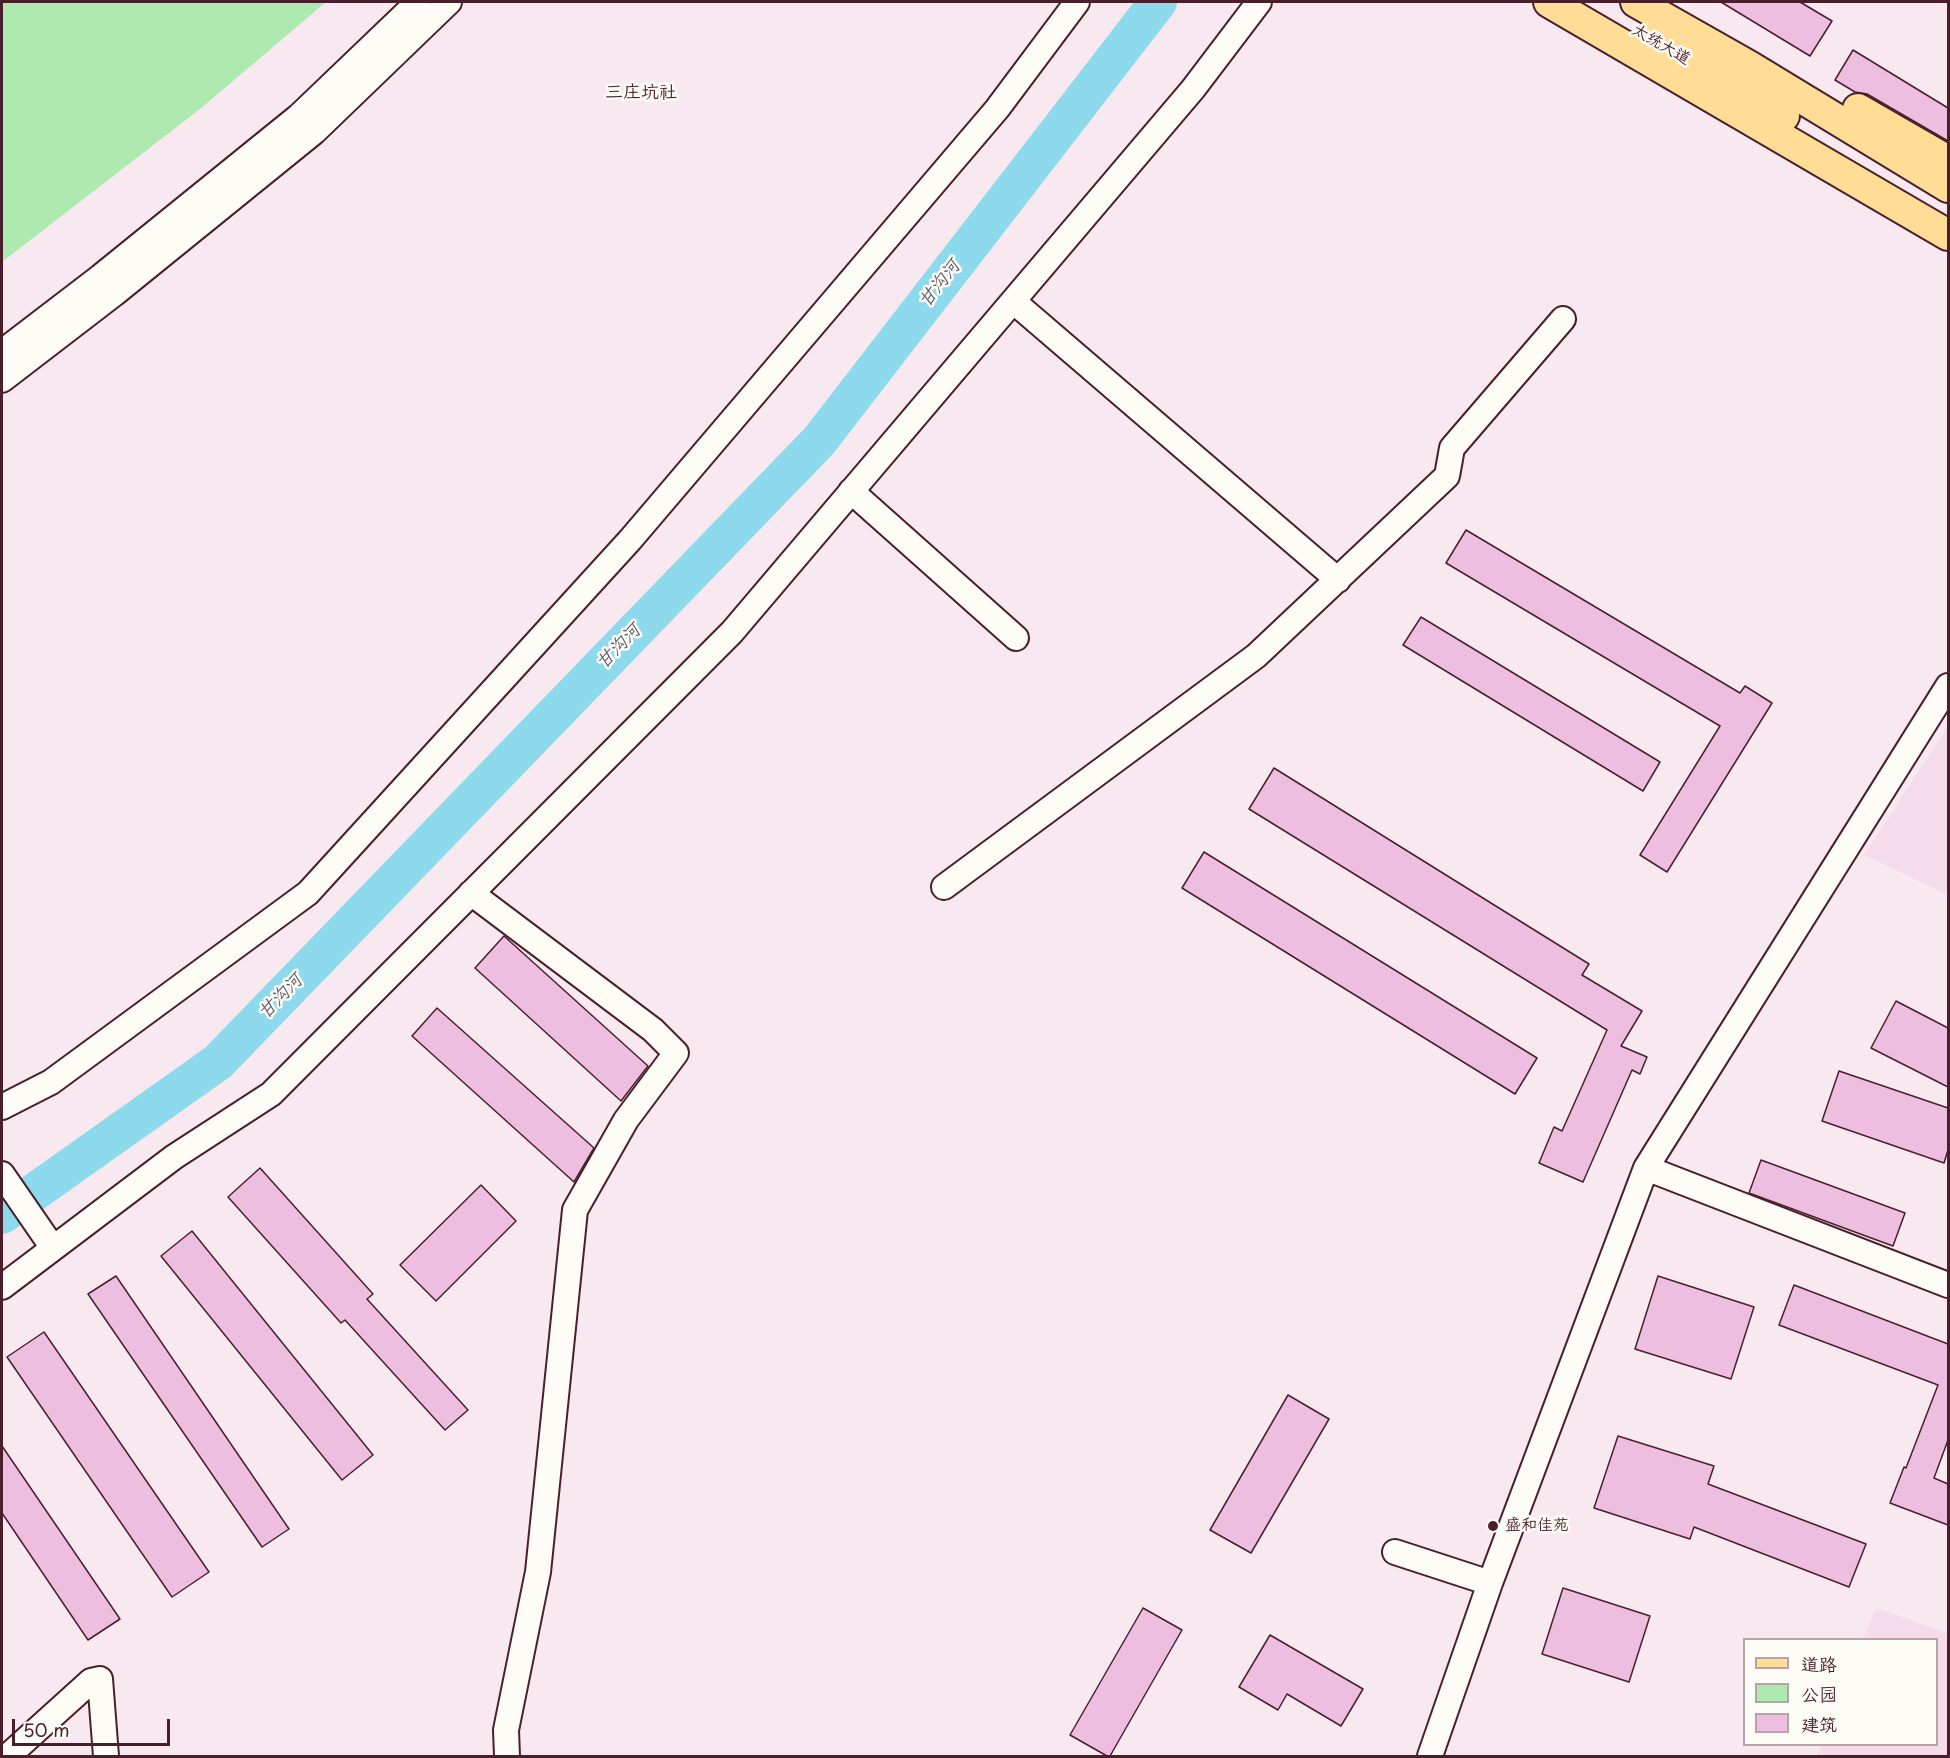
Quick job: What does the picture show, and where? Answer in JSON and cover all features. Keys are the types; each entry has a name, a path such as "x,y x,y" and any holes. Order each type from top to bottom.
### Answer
{"main road":[{"path":"1548,2 1948,235"},
{"name":"太统大道","path":"1586,2 1743,77"},
{"name":"太统大道","path":"1636,2 1743,77"},
{"path":"1673,2 1948,161"},
{"path":"1743,77 1948,187"},
{"path":"1743,77 1948,215"}],"street":[{"path":"2,352 100,277 299,116 418,2"},
{"path":"2,380 114,294 314,132 449,2"},
{"path":"2,1107 51,1082 308,893 630,540 990,118 1077,2"},
{"path":"2,1287 174,1157 271,1094 732,632 1193,89 1259,2"},
{"path":"1013,301 1338,580"},
{"path":"944,887 1256,656 1447,476 1452,448 1563,319"},
{"path":"851,491 1016,638"},
{"path":"1430,1756 1490,1583 1646,1168 1948,686"},
{"path":"471,893 653,1030 676,1053 626,1120 575,1210 538,1572 506,1730 507,1756"},
{"path":"1646,1168 1948,1285"},
{"path":"2,1174 52,1248"},
{"path":"1395,1551 1490,1583"},
{"path":"8,1756 92,1681 100,1679 106,1756"}],"shaded area":[{"path":"1948,726 1948,895 1864,855"},
{"path":"1876,1608 1948,1633 1948,1756 1816,1756 1821,1746 1938,1746 1938,1638 1863,1638"}],"green space":[{"path":"2,2 326,2 200,109 2,262"}],"building":[{"path":"1721,2 1800,2 1832,21 1810,56"},
{"path":"1853,50 1948,108 1948,141 1867,94 1855,92 1835,80"},
{"path":"1466,530 1740,693 1745,686 1772,703 1667,872 1640,855 1720,726 1446,563"},
{"path":"1421,617 1660,762 1643,791 1403,645"},
{"path":"1274,768 1589,964 1582,975 1642,1011 1621,1046 1647,1057 1640,1074 1632,1070 1583,1182 1539,1163 1554,1127 1562,1131 1607,1030 1249,809"},
{"path":"1204,852 1537,1058 1515,1094 1182,888"},
{"path":"504,936 648,1066 621,1101 475,968"},
{"path":"1896,1001 1948,1028 1948,1087 1871,1048"},
{"path":"437,1008 594,1148 574,1182 412,1036"},
{"path":"1839,1071 1948,1108 1948,1150 1944,1163 1822,1121"},
{"path":"1761,1160 1905,1213 1893,1246 1749,1193"},
{"path":"260,1168 373,1294 367,1299 468,1410 445,1430 345,1320 341,1323 228,1197"},
{"path":"481,1185 516,1221 436,1301 400,1265"},
{"path":"192,1231 373,1455 342,1480 161,1256"},
{"path":"116,1276 289,1529 262,1547 88,1294"},
{"path":"1658,1276 1754,1307 1731,1379 1635,1349"},
{"path":"1794,1285 1948,1344 1948,1440 1934,1478 1948,1484 1948,1525 1890,1503 1938,1385 1779,1325"},
{"path":"44,1332 209,1572 172,1597 7,1357"},
{"path":"1288,1395 1329,1419 1251,1553 1210,1530"},
{"path":"1618,1436 1714,1466 1708,1484 1866,1544 1849,1587 1694,1527 1690,1539 1594,1508"},
{"path":"2,1446 120,1619 88,1640 2,1513"},
{"path":"1563,1588 1650,1616 1629,1682 1542,1654"},
{"path":"1143,1608 1182,1630 1110,1756 1107,1756 1070,1735"},
{"path":"1270,1635 1363,1689 1341,1726 1287,1694 1278,1710 1239,1687"}],"waterway":[{"name":"甘沟河","path":"2,1215 218,1062 819,441 1158,2"}],"place":[{"name":"盛和佳苑","path":"1493,1526"}],"district":[{"name":"三庄坑社","path":"641,93"}]}
